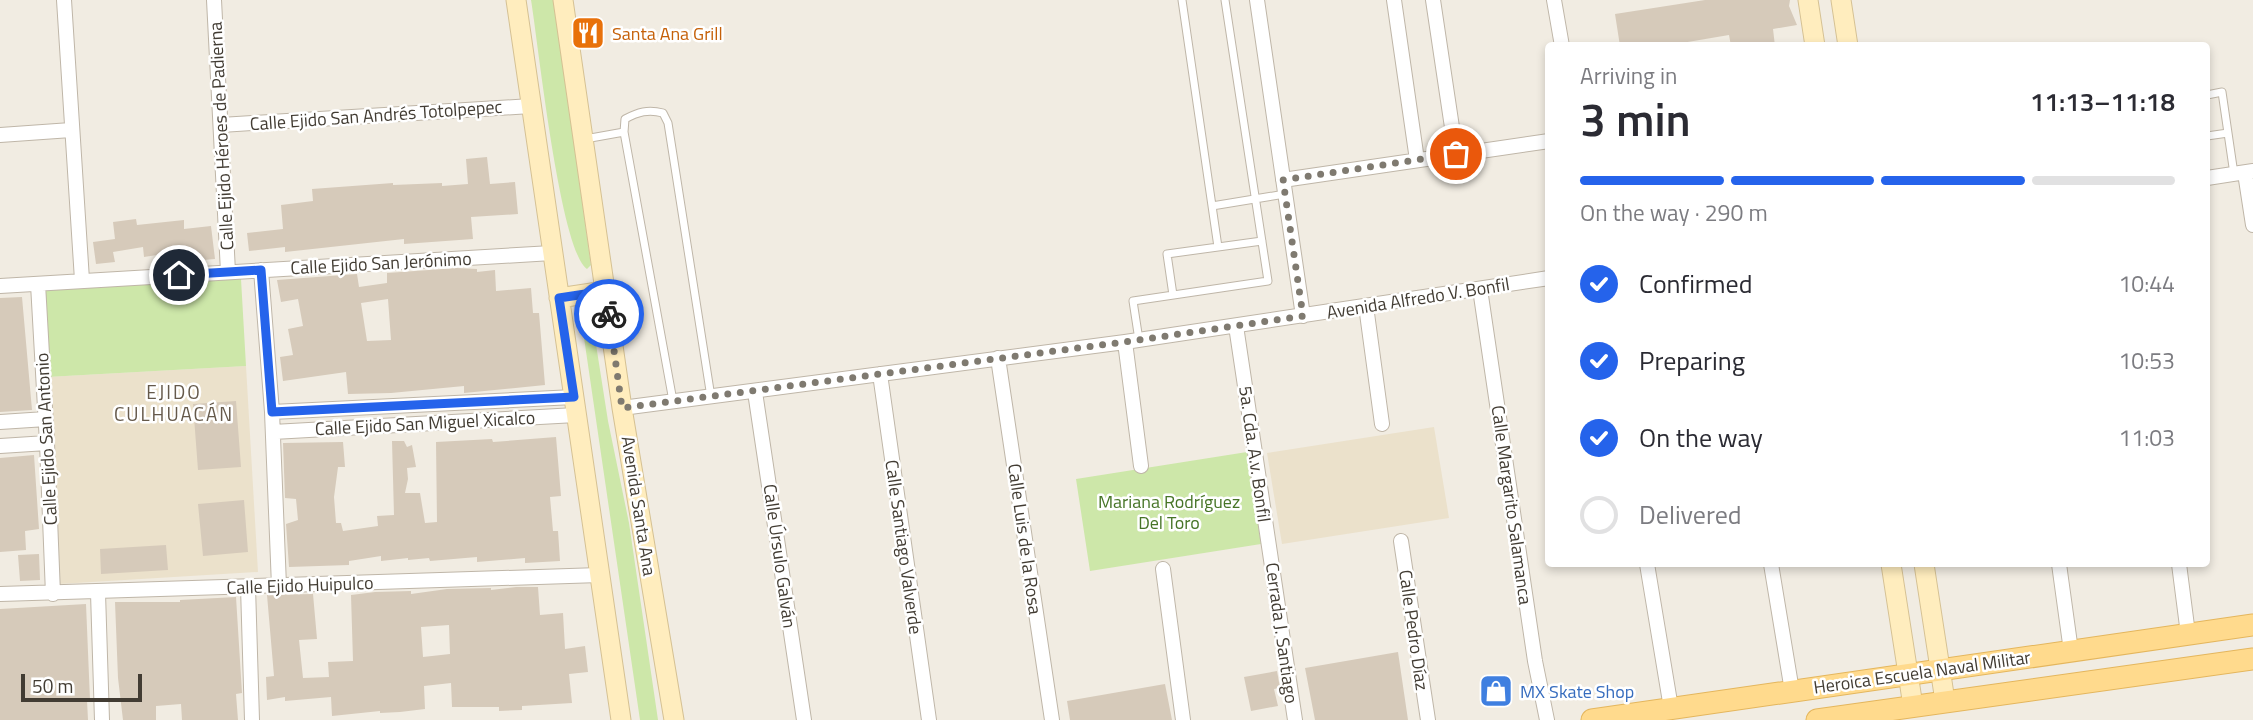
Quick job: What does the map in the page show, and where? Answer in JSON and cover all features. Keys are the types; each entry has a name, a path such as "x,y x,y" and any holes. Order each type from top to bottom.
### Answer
{"main road":[{"path":"516,0 621,720"},
{"name":"Avenida Santa Ana","path":"563,0 622,408 674,720"},
{"path":"1808,0 1814,42"},
{"path":"1841,0 1847,42"},
{"path":"559,298 605,291"},
{"path":"1891,567 1913,706"},
{"path":"1924,567 1945,701"},
{"name":"Heroica Escuela Naval Militar","path":"1592,720 2253,625"},
{"name":"Heroica Escuela Naval Militar","path":"1825,719 2253,659"}],"street":[{"path":"64,0 82,280"},
{"name":"Calle Ejido Héroes de Padierna","path":"214,0 228,272"},
{"path":"1257,0 1303,316"},
{"path":"1394,0 1417,160"},
{"path":"1433,0 1456,154"},
{"path":"1555,0 1561,42"},
{"name":"Calle Ejido San Andrés Totolpepec","path":"221,125 531,106"},
{"path":"0,135 71,130"},
{"path":"1284,187 1417,160 1545,142"},
{"path":"2210,178 2244,173 2253,225"},
{"name":"Calle Ejido San Jerónimo","path":"0,286 552,253"},
{"path":"261,270 272,412 279,586"},
{"name":"Avenida Alfredo V. Bonfil","path":"622,408 1132,341 1545,279"},
{"name":"Calle Ejido San Antonio","path":"38,284 53,594"},
{"name":"Calle Margarito Salamanca","path":"1480,289 1535,661 1547,720"},
{"path":"1366,306 1382,424"},
{"name":"5a. Cda. A.v. Bonfil","path":"1236,326 1269,545"},
{"path":"1132,341 1141,466"},
{"name":"Calle Luis de la Rosa","path":"998,358 1052,720"},
{"name":"Calle Santiago Valverde","path":"880,374 929,720"},
{"name":"Calle Úrsulo Galván","path":"755,392 804,720"},
{"name":"Calle Ejido San Miguel Xicalco","path":"272,412 575,406"},
{"name":"Calle Ejido San Miguel Xicalco","path":"273,432 575,406"},
{"path":"0,422 46,419"},
{"path":"0,446 47,443"},
{"name":"Calle Pedro Díaz","path":"1401,541 1428,720"},
{"name":"Cerrada J. Santiago","path":"1269,545 1295,720"},
{"path":"1648,567 1671,708"},
{"path":"1771,567 1792,691"},
{"path":"2059,567 2071,651"},
{"path":"2179,567 2188,634"},
{"path":"1163,569 1183,720"},
{"name":"Calle Ejido Huipulco","path":"0,594 98,593 600,575"},
{"path":"248,587 252,720"},
{"path":"98,593 102,720"}],"lane":[{"path":"1182,0 1218,247"},
{"path":"1132,341 1133,301 1268,281 1224,0"},
{"path":"2210,94 2222,92 2228,133 2244,173"},
{"path":"673,402 624,132 625,119 650,110 663,114 668,123 711,397"},
{"path":"585,139 624,132"},
{"path":"2210,136 2228,133"},
{"path":"1212,206 1255,199 1284,187"},
{"path":"1173,295 1167,254 1262,241"}],"shaded area":[{"path":"246,366 258,572 59,584 47,377"},
{"path":"1434,427 1449,518 1282,544 1267,453"}],"green space":[{"path":"531,0 554,0 591,265 587,269 577,254 559,187"},
{"path":"241,279 246,366 47,377 42,290"},
{"path":"583,319 592,319 608,421 629,523 658,720 640,720 582,324"},
{"name":"Mariana Rodríguez Del Toro","path":"1247,452 1261,544 1090,571 1076,479"}],"building":[{"path":"1705,0 1790,0 1789,6 1797,25 1773,29 1775,42 1730,42 1729,35 1688,42 1619,42 1615,14"},
{"path":"487,157 490,184 515,182 518,214 471,217 473,239 404,244 404,239 285,252 285,247 249,251 247,233 283,229 281,205 313,201 312,189 393,183 442,183 442,186 468,184 466,159"},
{"path":"136,219 137,225 184,220 184,229 211,226 215,259 190,261 189,250 144,257 143,247 113,252 115,262 96,264 93,242 115,239 113,222"},
{"path":"457,268 477,269 477,272 495,270 496,291 531,288 533,313 539,313 545,385 464,393 464,386 348,394 346,372 283,381 280,357 293,355 288,329 303,326 298,299 281,302 277,280 357,274 359,287 387,283 387,273","holes":["388,299 391,340 367,341 361,303"]},
{"path":"22,297 32,410 0,412 0,298"},
{"path":"236,401 241,467 198,470 193,404"},
{"path":"556,437 561,496 550,497 553,531 558,531 560,561 525,563 525,558 477,562 477,557 381,561 381,556 349,561 349,565 289,567 286,524 298,520 296,499 285,498 283,443 343,442 345,467 338,467 334,497 336,523 341,523 343,531 378,526 377,516 394,515 392,441 404,441 407,447 412,445 416,467 407,468 405,493 420,493 425,523 437,522 436,442 492,439 493,442"},
{"path":"34,455 39,529 25,531 26,550 0,552 0,458"},
{"path":"244,500 248,552 203,556 198,504"},
{"path":"166,545 168,570 101,574 100,549"},
{"path":"39,554 40,580 20,581 18,555"},
{"path":"538,587 540,615 563,613 565,649 585,646 588,672 569,674 572,703 522,706 522,710 499,711 499,707 452,707 451,683 424,686 425,709 400,712 380,711 332,716 331,697 285,701 285,697 267,700 266,677 274,676 267,595 313,594 317,639 299,640 303,678 329,677 328,662 353,661 351,595 411,591 411,594 447,589","holes":["449,625 450,654 423,657 421,627"]},
{"path":"236,597 242,693 236,694 238,720 182,720 181,704 156,706 156,720 123,720 118,678 115,602 180,602"},
{"path":"86,604 90,700 87,700 88,720 0,720 0,609"},
{"path":"1398,652 1408,720 1315,720 1305,668"},
{"path":"1277,671 1280,688 1274,689 1278,706 1251,711 1244,677"},
{"path":"1165,684 1172,720 1070,720 1067,701"}],"way so far":[{"path":"609,314 622,408 1303,316 1283,180 1456,154"}],"place":[{"name":"Santa Ana Grill","path":"588,33"},
{"name":"MX Skate Shop","path":"1496,691"}],"district":[{"name":"EJIDO CULHUACÁN","path":"174,402"}],"route":[{"path":"179,275 261,270 272,412 574,397 559,298 605,291 609,314"}]}
